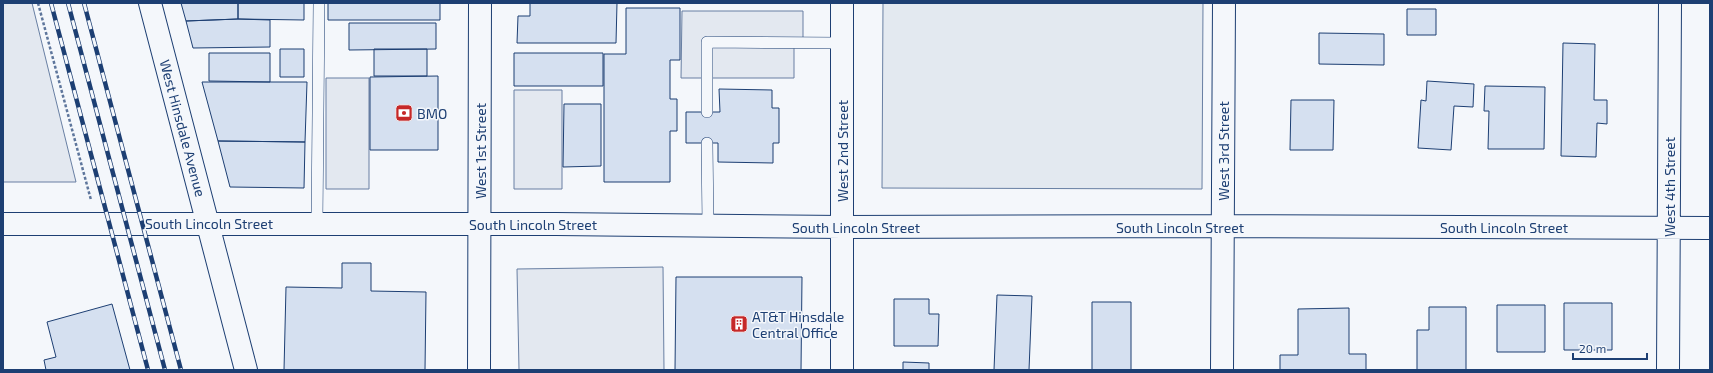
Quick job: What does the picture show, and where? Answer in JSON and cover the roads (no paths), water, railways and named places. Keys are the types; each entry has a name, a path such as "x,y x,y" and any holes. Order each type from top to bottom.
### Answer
{"street":[{"name":"West Hinsdale Avenue","path":"150,3 246,370"},
{"name":"West 1st Street","path":"479,370 480,3"},
{"name":"West 2nd Street","path":"842,3 842,370"},
{"name":"West 3rd Street","path":"1222,370 1224,3"},
{"name":"West 4th Street","path":"1668,370 1670,3"},
{"name":"South Lincoln Street","path":"3,224 317,223 842,227 1223,226 1710,228"}],"lane":[{"path":"317,223 319,3"},
{"path":"707,112 707,42 842,44"},
{"path":"707,143 708,225"}],"railway":[{"path":"51,3 148,370"},
{"path":"68,3 165,370"},
{"path":"84,3 181,370"}],"place":[{"name":"BMO","path":"404,113"},
{"name":"AT&T Hinsdale Central Office","path":"739,324"}]}
